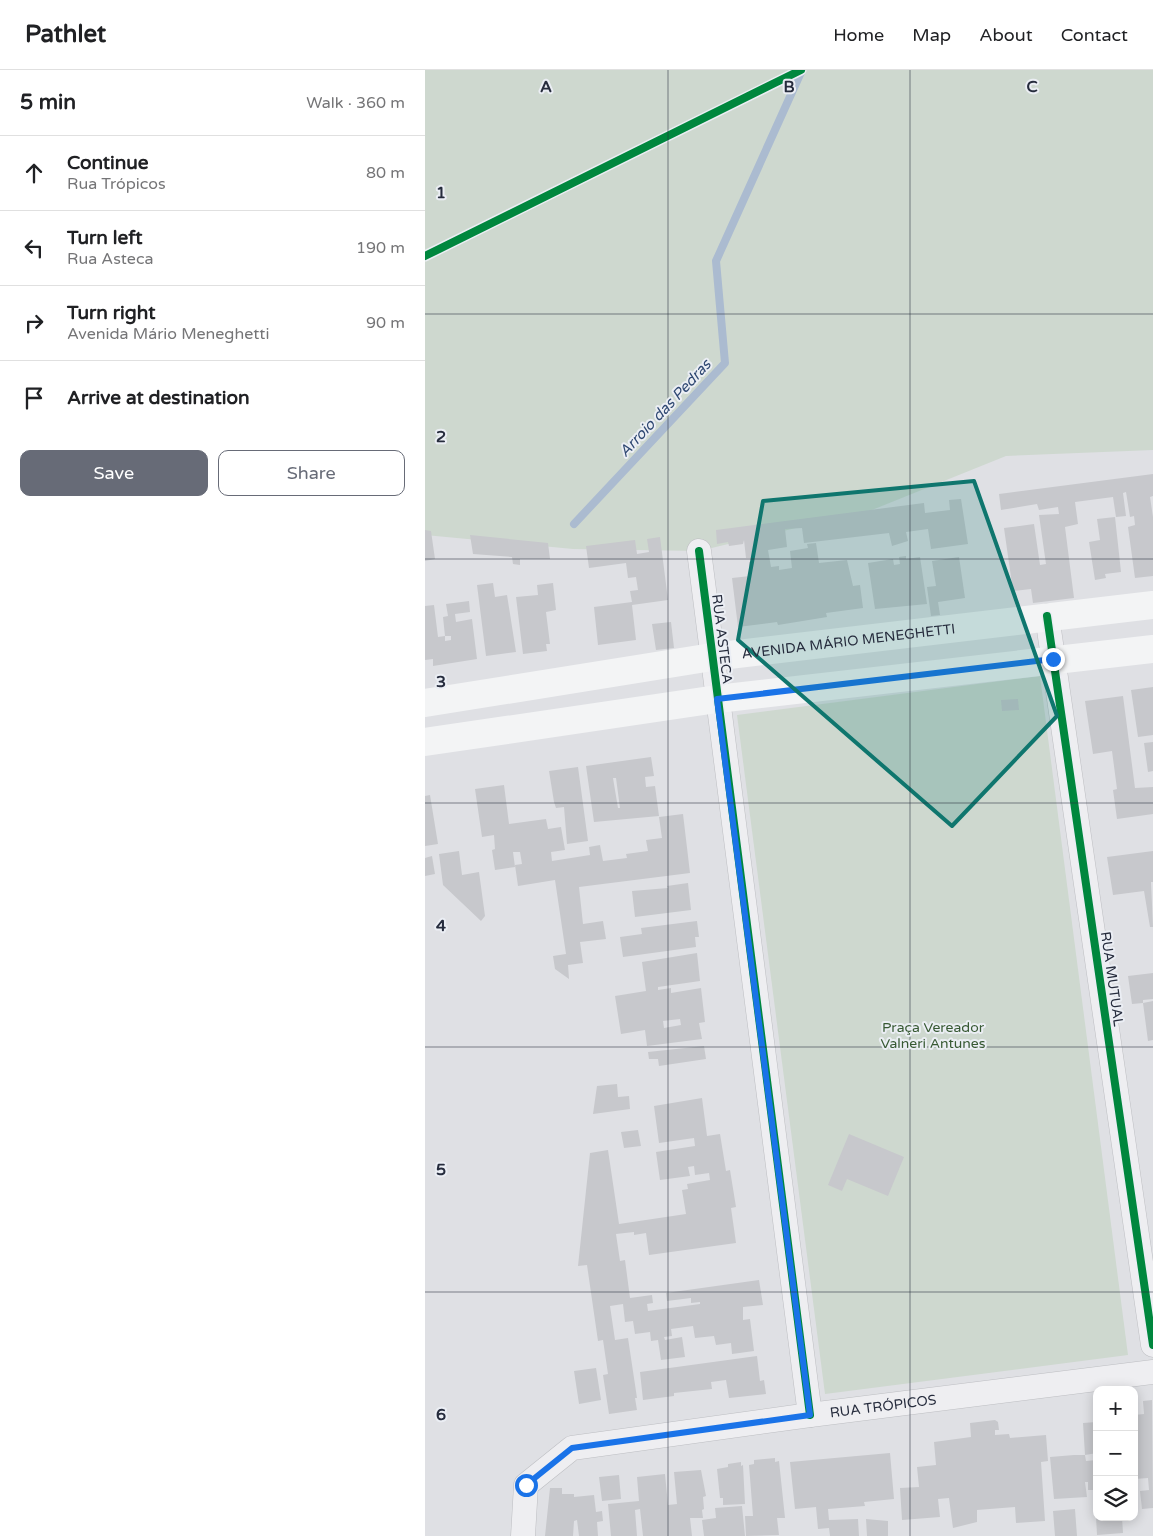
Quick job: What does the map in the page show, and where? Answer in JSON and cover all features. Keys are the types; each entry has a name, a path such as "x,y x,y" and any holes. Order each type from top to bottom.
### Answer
{"street":[{"name":"RUA ASTECA","path":"699,551 810,1415"},
{"name":"AVENIDA MÁRIO MENEGHETTI","path":"425,703 712,657 1153,604"},
{"name":"RUA MUTUAL","path":"1047,616 1153,1345"},
{"path":"425,742 717,699 1153,649"},
{"name":"RUA TRÓPICOS","path":"523,1536 526,1485 572,1448 810,1415 1153,1372"}],"highlighted area":[{"path":"974,481 1057,716 952,826 738,640 763,501"}],"green space":[{"path":"425,70 1153,70 1153,450 1006,456 872,510 699,551 573,549 425,535"},
{"name":"Praça Vereador Valneri Antunes","path":"1040,676 1128,1355 825,1394 737,715"}],"building":[{"path":"1153,474 1153,496 1150,497 1153,517 1153,576 1135,578 1128,527 1135,525 1134,516 1130,517 1126,492 1123,493 1126,516 1116,517 1113,497 1075,502 1078,524 1065,527 1074,598 1033,603 1031,589 1013,591 1004,528 1034,524 1040,565 1046,564 1039,515 1059,514 1058,507 1039,510 1037,504 1001,510 999,494"},
{"path":"961,499 968,544 931,549 928,529 906,532 908,541 892,546 889,533 804,543 802,528 785,529 787,547 768,550 771,567 779,566 779,570 792,568 790,551 808,548 807,544 816,543 819,563 847,560 853,586 860,585 863,608 826,613 827,617 778,625 777,622 738,627 732,578 750,576 749,562 754,561 753,558 746,558 744,540 743,544 729,546 728,542 717,544 716,530 924,503 925,513 950,510 949,500"},
{"path":"1115,517 1121,572 1105,574 1106,578 1095,580 1089,542 1100,540 1097,519"},
{"path":"425,530 431,531 435,559 425,561"},
{"path":"470,535 548,543 550,559 520,559 520,565 513,564 512,557 473,554"},
{"path":"660,537 668,600 632,605 636,640 598,645 594,607 632,602 630,591 638,590 636,577 628,578 626,563 589,568 586,546 635,540 637,554 649,552 647,539"},
{"path":"906,556 906,559 920,557 927,604 875,609 868,563 893,559 894,565 900,564 899,557"},
{"path":"959,557 965,598 938,602 940,615 931,616 927,587 936,586 932,561"},
{"path":"493,583 495,597 507,595 516,652 486,656 477,585"},
{"path":"553,583 556,610 546,612 550,644 546,644 547,651 523,654 516,597 538,595 537,585"},
{"path":"469,601 470,612 455,614 456,622 472,619 477,659 433,666 433,659 425,660 425,606 434,605 438,637 445,636 443,617 448,616 446,604","holes":["445,636 451,636 451,640 445,641"]},
{"path":"671,622 674,648 656,650 652,624"},
{"path":"1153,687 1153,735 1138,737 1131,690"},
{"path":"1123,696 1135,788 1153,787 1153,814 1117,819 1113,790 1117,789 1112,751 1093,754 1085,701"},
{"path":"1018,699 1019,710 1002,711 1001,700"},
{"path":"1153,742 1153,771 1148,772 1144,743"},
{"path":"651,757 654,776 645,777 646,787 655,786 659,816 594,822 586,766","holes":["613,778 616,778 620,808 618,808"]},
{"path":"578,767 588,841 567,844 564,807 556,808 549,771"},
{"path":"504,785 509,824 546,819 548,829 561,827 565,850 551,852 552,861 590,855 589,847 600,845 603,861 627,858 626,854 648,851 646,840 662,838 659,817 683,814 690,873 579,887 583,924 603,921 606,939 580,942 583,963 568,965 569,979 555,969 553,956 566,954 555,880 518,886 515,865 522,864 520,852 513,852 515,867 495,870 492,850 495,849 494,835 482,837 475,789"},
{"path":"430,795 438,844 425,846 425,796"},
{"path":"459,851 462,875 479,872 485,916 481,921 443,885 439,854"},
{"path":"1153,851 1153,882 1151,882 1153,927 1150,927 1144,891 1113,895 1107,857"},
{"path":"432,856 435,874 425,876 425,858"},
{"path":"688,883 691,910 635,917 632,891 668,888 667,886"},
{"path":"697,921 699,937 695,937 696,947 623,957 620,937 642,934 641,928"},
{"path":"697,953 700,981 658,987 658,990 671,988 671,993 701,988 705,1022 699,1023 702,1039 647,1046 645,1030 621,1034 615,996 646,991 642,962","holes":["680,1019 681,1025 664,1028 663,1021"]},
{"path":"1153,973 1153,999 1143,1000 1143,1003 1132,1004 1128,976"},
{"path":"1153,1001 1153,1040 1148,1041 1143,1003"},
{"path":"704,1046 706,1059 659,1066 658,1059 649,1059 648,1052"},
{"path":"617,1084 618,1097 629,1096 630,1109 593,1114 597,1086"},
{"path":"702,1098 707,1136 720,1134 726,1171 730,1170 736,1207 731,1208 736,1243 649,1255 646,1233 634,1235 634,1232 616,1234 620,1261 625,1260 630,1298 652,1295 653,1303 647,1304 648,1311 700,1304 700,1302 691,1303 691,1298 667,1301 666,1293 759,1280 763,1305 743,1307 743,1320 750,1319 754,1351 732,1354 731,1343 716,1345 714,1336 695,1338 693,1326 671,1329 672,1336 664,1337 665,1340 682,1337 685,1357 661,1360 658,1340 651,1341 650,1332 635,1334 633,1321 625,1322 623,1304 610,1306 615,1340 628,1338 637,1410 609,1414 603,1375 608,1374 603,1340 598,1341 587,1265 578,1266 590,1153 608,1150 619,1224 686,1214 682,1190 688,1189 687,1184 710,1180 709,1173 695,1175 694,1166 688,1167 690,1176 660,1180 656,1152 695,1146 694,1138 659,1143 654,1106"},
{"path":"638,1130 641,1146 624,1148 621,1132"},
{"path":"849,1134 904,1157 888,1196 847,1179 842,1191 828,1185"},
{"path":"757,1356 760,1381 764,1380 766,1394 729,1398 726,1380 711,1382 712,1389 674,1393 674,1396 643,1400 640,1372"},
{"path":"596,1368 601,1400 579,1404 574,1371"},
{"path":"1152,1400 1153,1508 1142,1509 1140,1491 1149,1490 1148,1478 1138,1479 1138,1415 1144,1414 1143,1401"},
{"path":"995,1420 998,1422 999,1430 995,1430 995,1435 1009,1434 1010,1438 1046,1435 1048,1461 1041,1462 1045,1521 1016,1523 1015,1507 977,1510 977,1522 953,1528 949,1498 938,1499 940,1517 902,1520 900,1488 919,1487 917,1467 936,1465 934,1442 971,1437 970,1423"},
{"path":"1093,1422 1093,1454 1085,1455 1083,1423"},
{"path":"890,1453 894,1499 864,1502 865,1506 828,1509 829,1520 858,1519 859,1536 830,1536 829,1528 818,1529 816,1507 795,1509 790,1462"},
{"path":"1085,1455 1086,1461 1093,1460 1093,1490 1088,1490 1088,1482 1085,1482 1087,1497 1054,1499 1050,1457"},
{"path":"775,1458 775,1462 779,1461 785,1518 777,1518 779,1535 746,1536 745,1516 753,1516 749,1465 754,1464 754,1460"},
{"path":"741,1462 741,1466 743,1465 745,1504 723,1505 723,1498 720,1498 717,1469 728,1467 728,1464"},
{"path":"701,1470 706,1496 703,1497 703,1518 690,1518 692,1536 643,1536 640,1509 635,1510 637,1536 611,1536 608,1504 639,1501 637,1477 665,1474 668,1505 677,1504 674,1472"},
{"path":"619,1475 621,1499 602,1501 599,1477"},
{"path":"550,1488 562,1488 562,1494 574,1494 574,1497 594,1495 596,1512 602,1511 603,1521 597,1522 598,1536 579,1536 577,1520 574,1521 573,1536 545,1536"},
{"path":"742,1506 745,1536 704,1536 702,1520 716,1518 715,1508"},
{"path":"1075,1509 1077,1536 1055,1536 1053,1511"},
{"path":"866,1519 888,1521 888,1536 867,1536"},
{"path":"1096,1521 1122,1521 1123,1533 1097,1535"}],"waterway":[{"name":"Arroio das Pedras","path":"574,524 725,363 716,261 802,70"}],"cycle path":[{"path":"425,256 801,70"},
{"path":"699,551 810,1415"},
{"path":"1047,616 1153,1345"}],"route":[{"path":"526,1485 572,1448 810,1415 717,699 1053,659"}]}
